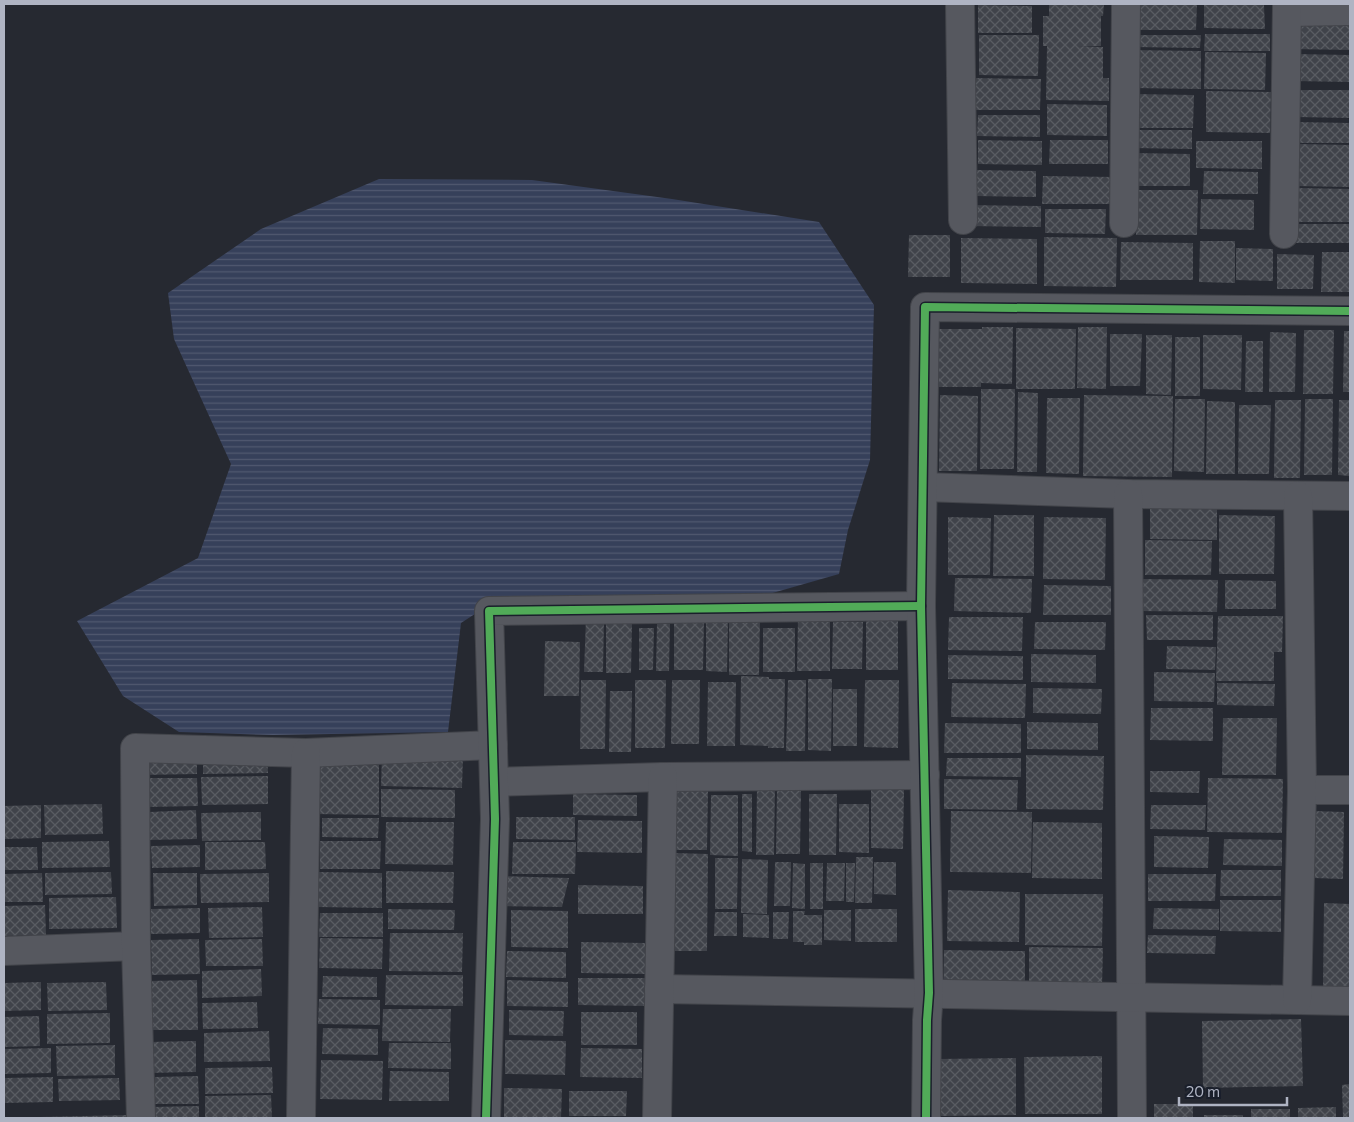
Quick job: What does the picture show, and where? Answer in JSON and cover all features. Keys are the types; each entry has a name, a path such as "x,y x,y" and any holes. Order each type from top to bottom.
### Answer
{"street":[{"path":"960,4 964,220"},
{"path":"1124,223 1126,4"},
{"path":"1284,234 1287,8 1350,11"},
{"path":"926,1118 929,993 921,606 925,307 1350,312"},
{"path":"923,488 1128,494 1350,496"},
{"path":"1128,494 1132,1118"},
{"path":"1297,1000 1302,790 1298,496"},
{"path":"486,1118 495,819 489,612 921,606"},
{"path":"141,1118 136,946 135,748 306,753 493,745"},
{"path":"301,1118 306,753"},
{"path":"494,782 663,777 925,775"},
{"path":"657,1118 663,777"},
{"path":"1302,790 1350,790"},
{"path":"4,951 136,946"},
{"path":"659,989 1350,1002"}],"water":[{"path":"379,179 532,180 819,222 874,305 870,460 848,530 839,574 745,601 498,599 461,623 448,732 273,735 179,732 123,696 77,621 198,558 231,464 174,339 168,293 261,229"}],"building":[{"path":"1049,4 1104,4 1103,16 1101,16 1101,46 1078,47 1103,47 1103,78 1109,78 1109,101 1046,100 1047,46 1043,46 1043,16 1049,16"},
{"path":"1138,4 1197,4 1196,30 1138,30"},
{"path":"1204,4 1264,5 1265,29 1204,28"},
{"path":"978,5 1032,6 1032,33 978,33"},
{"path":"1290,23 1350,24 1350,50 1290,49"},
{"path":"1205,34 1270,34 1270,51 1204,51"},
{"path":"979,35 1039,35 1038,76 979,75"},
{"path":"1134,35 1201,35 1200,48 1133,47"},
{"path":"1133,50 1201,51 1201,89 1133,88"},
{"path":"1205,52 1266,53 1265,90 1204,89"},
{"path":"1294,54 1350,55 1350,82 1293,81"},
{"path":"972,78 1041,79 1040,110 971,110"},
{"path":"1297,90 1350,90 1350,118 1296,117"},
{"path":"1206,91 1271,92 1270,133 1206,132"},
{"path":"1134,94 1194,95 1193,128 1134,128"},
{"path":"1047,104 1107,105 1107,136 1047,135"},
{"path":"978,115 1040,115 1040,137 977,136"},
{"path":"1295,122 1350,123 1350,143 1294,143"},
{"path":"1133,130 1192,130 1192,149 1133,148"},
{"path":"978,140 1042,141 1042,165 978,164"},
{"path":"1050,140 1108,140 1108,164 1049,164"},
{"path":"1196,141 1262,141 1262,169 1196,168"},
{"path":"1297,144 1350,145 1350,187 1296,186"},
{"path":"1134,153 1190,154 1190,186 1134,186"},
{"path":"977,170 1036,171 1036,197 976,196"},
{"path":"1204,171 1258,172 1258,194 1203,194"},
{"path":"1043,176 1115,177 1115,204 1042,204"},
{"path":"1296,188 1350,189 1350,222 1296,222"},
{"path":"1137,190 1198,190 1197,235 1136,235"},
{"path":"1201,199 1254,200 1254,230 1200,229"},
{"path":"969,205 1041,206 1041,227 969,226"},
{"path":"1045,209 1106,209 1105,234 1045,233"},
{"path":"1294,224 1350,224 1350,243 1293,243"},
{"path":"909,235 950,235 950,277 908,277"},
{"path":"1044,237 1117,238 1116,287 1044,286"},
{"path":"961,238 1037,239 1037,284 961,283"},
{"path":"1200,241 1235,241 1235,283 1199,282"},
{"path":"1121,242 1193,243 1193,280 1120,280"},
{"path":"1236,248 1273,249 1273,281 1236,280"},
{"path":"1322,252 1350,252 1350,292 1321,292"},
{"path":"1277,254 1314,255 1313,289 1277,289"},
{"path":"982,327 1013,327 1012,384 981,383 981,387 931,387 932,329 982,329"},
{"path":"1078,327 1107,327 1106,389 1077,388"},
{"path":"1016,328 1076,329 1075,389 1016,389"},
{"path":"1304,330 1334,330 1333,394 1303,394"},
{"path":"1344,331 1350,331 1350,392 1343,392"},
{"path":"1270,332 1296,333 1295,392 1269,392"},
{"path":"1110,334 1142,334 1140,386 1110,386"},
{"path":"1146,335 1172,335 1171,395 1146,394"},
{"path":"1203,335 1242,335 1241,390 1203,389"},
{"path":"1175,337 1200,337 1200,396 1175,396"},
{"path":"1246,341 1263,341 1263,392 1245,392"},
{"path":"981,389 1015,389 1014,469 980,469"},
{"path":"1018,392 1038,393 1037,472 1017,472"},
{"path":"940,395 978,396 977,471 939,471"},
{"path":"1084,395 1173,396 1172,477 1083,476"},
{"path":"1047,398 1080,398 1079,474 1046,473"},
{"path":"1175,399 1205,399 1204,472 1174,471"},
{"path":"1305,399 1333,399 1332,475 1304,475"},
{"path":"1275,400 1301,400 1300,478 1274,478"},
{"path":"1339,400 1350,400 1350,476 1338,475"},
{"path":"1207,401 1235,402 1235,474 1206,474"},
{"path":"1239,405 1271,405 1269,474 1238,474"},
{"path":"1150,504 1217,504 1217,540 1150,539"},
{"path":"994,515 1034,515 1034,576 993,576"},
{"path":"1219,515 1275,516 1274,574 1219,574"},
{"path":"948,517 991,518 990,575 948,575"},
{"path":"1044,517 1106,518 1105,580 1043,579"},
{"path":"1145,540 1212,541 1211,575 1145,575"},
{"path":"955,578 1032,579 1031,613 954,611"},
{"path":"1140,579 1218,580 1217,612 1140,611"},
{"path":"1225,580 1276,581 1276,609 1225,609"},
{"path":"1044,585 1111,586 1111,615 1043,615"},
{"path":"1146,615 1213,615 1213,640 1147,640"},
{"path":"1218,616 1283,616 1282,652 1274,652 1274,681 1216,681"},
{"path":"586,617 604,618 603,672 584,672"},
{"path":"949,617 1023,617 1022,651 948,650"},
{"path":"729,618 760,619 759,675 729,675"},
{"path":"798,618 830,618 830,671 797,671"},
{"path":"674,619 704,619 703,670 674,670"},
{"path":"866,619 898,619 898,670 866,670"},
{"path":"706,621 728,621 727,672 706,671"},
{"path":"606,622 632,622 631,673 606,673"},
{"path":"833,622 863,622 862,669 832,669"},
{"path":"1035,622 1106,622 1105,650 1034,649"},
{"path":"657,623 670,624 669,671 656,671"},
{"path":"639,628 654,628 653,670 639,670"},
{"path":"763,628 795,628 795,672 763,672"},
{"path":"545,641 580,642 579,696 544,696"},
{"path":"1167,646 1216,647 1215,670 1166,669"},
{"path":"1031,654 1096,655 1096,683 1031,682"},
{"path":"948,655 1023,656 1023,680 948,679"},
{"path":"1154,672 1215,673 1214,702 1154,701"},
{"path":"741,676 785,679 784,748 740,745"},
{"path":"808,679 832,679 831,751 808,750"},
{"path":"581,680 606,680 605,749 580,749"},
{"path":"635,680 666,680 665,748 635,748"},
{"path":"672,680 700,680 699,744 671,744"},
{"path":"788,680 806,680 805,751 786,751"},
{"path":"865,680 899,680 898,748 864,747"},
{"path":"708,682 736,682 735,746 707,746"},
{"path":"952,683 1026,684 1025,718 951,717"},
{"path":"1217,683 1275,684 1274,706 1217,705"},
{"path":"1033,688 1102,689 1101,714 1033,713"},
{"path":"833,689 857,689 857,746 833,746"},
{"path":"610,691 632,691 631,752 609,752"},
{"path":"1151,708 1213,708 1213,741 1150,740"},
{"path":"1223,718 1277,718 1276,775 1222,775"},
{"path":"1027,722 1098,723 1098,750 1027,749"},
{"path":"945,723 1021,724 1021,753 944,753"},
{"path":"197,752 197,774 143,775 143,753"},
{"path":"267,754 268,773 203,774 203,755"},
{"path":"315,754 379,754 379,815 314,814"},
{"path":"382,754 463,755 462,788 381,786"},
{"path":"1026,755 1104,756 1103,810 1026,809"},
{"path":"947,758 1021,758 1021,777 946,776"},
{"path":"1150,771 1200,771 1199,793 1150,792"},
{"path":"268,776 268,804 202,805 201,777"},
{"path":"146,778 197,778 198,806 147,807"},
{"path":"1208,778 1283,779 1282,833 1207,832"},
{"path":"944,779 1018,780 1017,810 944,809"},
{"path":"757,787 775,787 774,855 756,855"},
{"path":"381,789 455,790 455,818 381,817"},
{"path":"777,789 801,790 800,854 776,854"},
{"path":"871,789 904,790 903,849 871,848"},
{"path":"675,791 708,791 707,850 674,850"},
{"path":"573,794 637,795 637,816 573,815"},
{"path":"742,794 752,794 752,852 742,851"},
{"path":"809,794 837,794 836,855 809,855"},
{"path":"711,795 738,795 738,856 710,855"},
{"path":"102,804 103,834 45,835 44,805"},
{"path":"839,804 869,804 869,853 839,852"},
{"path":"41,805 41,838 4,839 4,806"},
{"path":"1151,805 1206,805 1205,830 1150,829"},
{"path":"196,810 197,839 150,840 149,812"},
{"path":"951,811 1032,812 1031,873 950,872"},
{"path":"1314,811 1344,812 1343,879 1314,878"},
{"path":"261,812 261,840 202,841 201,813"},
{"path":"516,817 575,817 575,840 516,839"},
{"path":"322,818 379,818 378,838 322,837"},
{"path":"578,820 642,821 642,853 577,852"},
{"path":"386,822 454,822 453,865 385,864"},
{"path":"1033,822 1102,823 1102,879 1032,878"},
{"path":"1154,836 1209,837 1208,868 1154,867"},
{"path":"1224,839 1282,840 1282,866 1223,865"},
{"path":"109,841 110,867 42,868 42,842"},
{"path":"320,841 381,841 380,869 320,869"},
{"path":"205,842 265,842 266,869 205,870"},
{"path":"513,842 576,842 575,874 512,874"},
{"path":"200,845 200,867 152,868 151,846"},
{"path":"4,847 37,847 38,870 4,870"},
{"path":"674,853 708,854 707,951 673,951"},
{"path":"856,857 873,857 872,903 855,903"},
{"path":"715,858 738,858 737,909 715,909"},
{"path":"742,859 768,860 767,914 741,913"},
{"path":"775,862 791,862 790,906 774,906"},
{"path":"874,862 896,862 896,895 874,894"},
{"path":"793,863 805,864 805,909 792,908"},
{"path":"810,863 823,863 823,909 810,909"},
{"path":"827,863 845,863 844,901 826,901"},
{"path":"846,863 855,863 854,902 846,902"},
{"path":"1221,870 1281,870 1281,896 1220,896"},
{"path":"386,871 454,872 453,903 386,903"},
{"path":"111,872 112,894 45,895 45,873"},
{"path":"318,872 382,873 382,908 317,907"},
{"path":"42,873 43,902 4,902 4,874"},
{"path":"153,873 197,873 197,905 154,906"},
{"path":"269,873 269,902 201,903 200,874"},
{"path":"1148,874 1216,874 1215,901 1148,901"},
{"path":"501,876 569,878 562,907 500,906"},
{"path":"578,885 643,886 643,914 578,914"},
{"path":"948,890 1020,892 1019,942 947,941"},
{"path":"1025,894 1103,894 1102,946 1025,945"},
{"path":"116,897 117,928 49,929 49,898"},
{"path":"1220,900 1281,900 1281,932 1220,931"},
{"path":"1324,903 1350,904 1350,989 1323,988"},
{"path":"45,905 46,935 4,936 4,906"},
{"path":"262,907 263,937 209,938 208,908"},
{"path":"200,908 200,933 151,934 151,909"},
{"path":"1154,908 1219,909 1219,930 1153,929"},
{"path":"388,909 455,910 454,930 388,929"},
{"path":"855,909 897,909 897,942 855,942"},
{"path":"511,910 568,911 568,948 511,947"},
{"path":"824,910 851,910 851,941 824,940"},
{"path":"793,911 805,911 804,915 822,915 822,945 804,945 804,942 793,942"},
{"path":"715,912 737,912 737,936 714,936"},
{"path":"773,912 789,912 788,939 773,939"},
{"path":"320,913 383,913 383,937 319,937"},
{"path":"743,914 769,915 769,938 743,937"},
{"path":"390,933 463,933 462,972 389,971"},
{"path":"1148,935 1216,936 1215,954 1147,953"},
{"path":"320,938 383,939 382,969 319,968"},
{"path":"199,939 200,974 152,975 151,940"},
{"path":"262,939 263,966 206,966 205,940"},
{"path":"581,942 645,943 645,974 581,973"},
{"path":"1029,947 1103,948 1102,986 1029,985"},
{"path":"944,950 1025,951 1025,985 944,983"},
{"path":"507,951 566,952 566,978 506,977"},
{"path":"261,969 262,996 202,998 202,971"},
{"path":"386,975 463,975 463,1006 385,1005"},
{"path":"323,976 377,977 377,997 322,997"},
{"path":"578,978 647,978 646,1006 578,1005"},
{"path":"197,980 198,1030 147,1030 146,981"},
{"path":"507,980 568,982 568,1007 507,1006"},
{"path":"41,982 41,1010 4,1011 4,983"},
{"path":"106,982 107,1010 48,1011 47,983"},
{"path":"319,999 380,1000 380,1025 318,1024"},
{"path":"257,1002 258,1028 203,1029 202,1003"},
{"path":"383,1009 451,1009 450,1042 382,1041"},
{"path":"509,1010 564,1011 563,1036 509,1035"},
{"path":"581,1012 637,1012 637,1045 581,1045"},
{"path":"110,1013 110,1043 47,1044 47,1014"},
{"path":"39,1016 40,1046 4,1047 4,1017"},
{"path":"1301,1019 1303,1086 1203,1088 1202,1021"},
{"path":"323,1028 378,1029 378,1055 322,1054"},
{"path":"269,1031 270,1061 204,1062 204,1033"},
{"path":"505,1040 566,1041 565,1075 505,1074"},
{"path":"196,1041 196,1072 148,1073 148,1042"},
{"path":"389,1043 451,1043 451,1069 388,1068"},
{"path":"115,1045 115,1075 57,1076 56,1046"},
{"path":"51,1048 51,1073 4,1074 4,1049"},
{"path":"581,1048 642,1049 642,1078 580,1077"},
{"path":"1102,1056 1102,1114 1025,1114 1024,1057"},
{"path":"1016,1058 1016,1115 939,1116 938,1059"},
{"path":"321,1060 383,1061 382,1100 320,1099"},
{"path":"272,1067 273,1093 205,1094 205,1068"},
{"path":"390,1071 449,1072 449,1101 389,1101"},
{"path":"198,1076 199,1104 155,1104 155,1077"},
{"path":"53,1077 53,1102 4,1103 4,1078"},
{"path":"119,1078 120,1100 59,1101 58,1079"},
{"path":"1350,1084 1350,1118 1343,1118 1342,1085"},
{"path":"504,1088 562,1089 561,1118 504,1118"},
{"path":"569,1091 627,1091 626,1116 569,1116"},
{"path":"271,1095 272,1118 205,1118 205,1096"},
{"path":"1154,1104 1193,1104 1193,1118 1154,1118"},
{"path":"199,1106 199,1118 152,1118 151,1107"},
{"path":"1336,1107 1336,1118 1298,1118 1298,1108"},
{"path":"1251,1109 1290,1109 1290,1118 1251,1118"},
{"path":"130,1115 130,1118 40,1118 40,1117"},
{"path":"1204,1115 1243,1115 1243,1118 1204,1118"}],"cycle path":[{"path":"926,1118 929,993 921,606 925,307 1350,311"},
{"path":"486,1118 495,819 489,611 921,606"}]}
